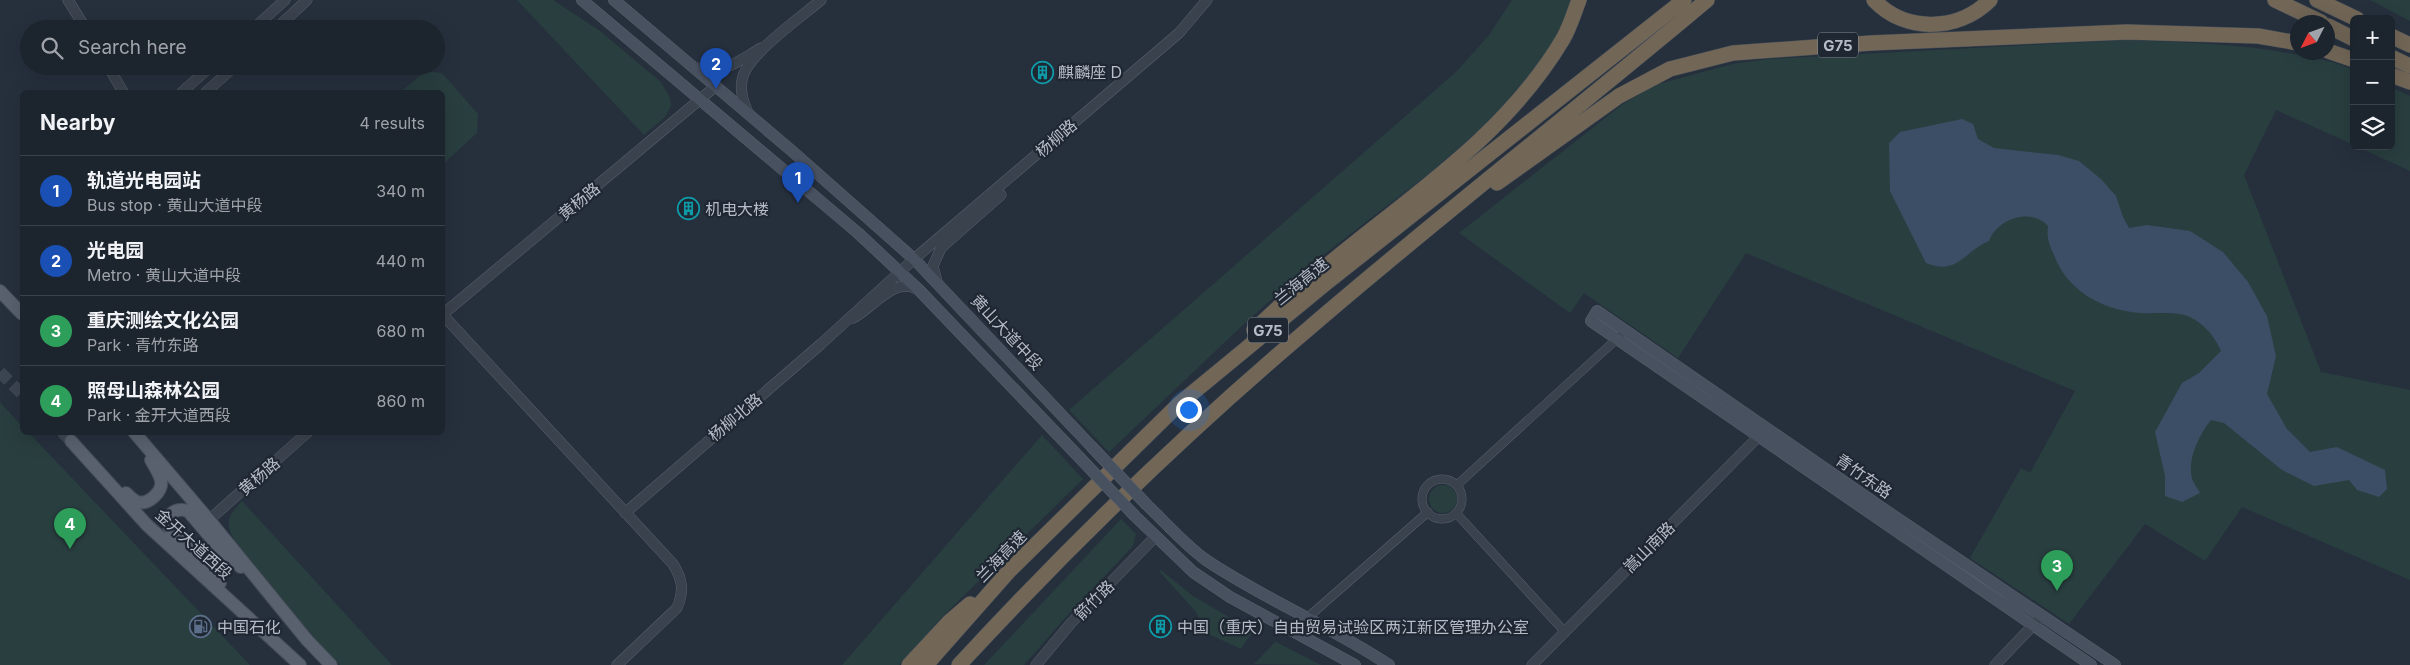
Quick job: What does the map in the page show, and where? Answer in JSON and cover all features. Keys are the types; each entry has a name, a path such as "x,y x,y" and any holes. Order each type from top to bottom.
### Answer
{"highway":[{"path":"1179,404 1252,331 1317,273 1440,177 1509,112 1539,75 1564,37 1579,0"},
{"name":"兰海高速","path":"926,665 1009,570 1179,404 1326,283 1684,0"},
{"path":"1392,258 1707,0"},
{"path":"1874,0 1882,9 1904,22 1932,24 1959,21 1986,4"},
{"path":"2275,0 2306,15"},
{"path":"2317,0 2350,15"},
{"path":"2334,0 2353,15"},
{"path":"2335,30 2350,37"},
{"name":"G75","path":"959,665 1028,590 1203,421 1392,258 1619,96 1670,69 1733,53 1871,43 2127,32 2258,36 2290,42"},
{"path":"2395,38 2410,45"},
{"path":"2335,53 2350,59"},
{"path":"2395,59 2410,66"},
{"path":"2395,76 2410,82"},
{"path":"909,665 949,622 1009,570"}],"main road":[{"name":"黄山大道中段","path":"582,0 699,101 858,233 900,271 1155,537 1193,572 1230,597 1355,665"},
{"name":"黄山大道中段","path":"614,0 716,86 914,259 1147,505 1204,558 1238,580 1389,665"},
{"path":"0,292 20,312"},
{"name":"青竹东路","path":"2090,665 1757,438 1616,339 1594,316 1625,331 2115,665"},
{"path":"102,475 138,502 145,502 157,494 162,479 136,435"},
{"name":"金开大道西段","path":"136,435 209,520 307,640 331,665"},
{"name":"金开大道西段","path":"71,441 147,525 232,600 300,665"},
{"path":"232,600 210,568 171,531 167,524 168,517 174,511 181,509 188,511 224,553 262,584"}],"street":[{"path":"68,0 80,20"},
{"path":"263,20 285,0"},
{"path":"286,20 308,0"},
{"path":"748,114 742,97 743,77 748,66 768,44 820,0"},
{"name":"杨柳路","path":"846,322 900,271 1179,33 1207,0"},
{"name":"杨柳路","path":"937,282 934,272 934,260 945,243 1183,38 1204,15 1214,0"},
{"path":"692,66 707,71 718,71 768,44"},
{"path":"113,75 122,90"},
{"path":"184,90 201,75"},
{"path":"208,90 225,75"},
{"name":"黄杨路","path":"445,313 716,86"},
{"path":"846,322 866,312 897,287 907,285 920,291"},
{"path":"445,317 673,564 682,585 681,597 668,618 617,665"},
{"name":"杨柳北路","path":"625,513 846,322"},
{"path":"1457,485 1625,331"},
{"name":"嵩山南路","path":"1532,665 1766,428"},
{"name":"黄杨路","path":"209,520 305,435"},
{"path":"1438,479 1451,481 1457,485 1462,497 1460,508 1456,513 1451,517 1439,518 1428,512 1422,500 1426,487 1438,479"},
{"path":"1308,618 1428,512"},
{"path":"1456,513 1565,632"},
{"name":"箭竹路","path":"1036,665 1075,618 1155,537"},
{"path":"1995,665 2042,616"}],"green space":[{"path":"517,0 553,0 600,31 661,82 670,98 671,106 665,117 644,135"},
{"path":"1512,0 1573,0 1557,35 1533,72 1503,109 1432,171 1309,266 1244,324 1109,452 1069,410 1456,72 1489,35"},
{"path":"2370,0 2410,0 2410,21"},
{"path":"2125,40 2252,48 2290,53 2290,60 2325,60 2350,68 2350,143 2276,110 2244,175 2321,372 2410,390 2410,580 2242,507 2205,561 2145,524 2069,624 1970,558 2021,468 2030,473 2075,391 1746,253 1678,358 1584,293 1570,313 1459,233 1623,104 1655,85 1732,64 1769,59"},
{"path":"420,75 444,75 478,114 477,133 445,162 445,90 403,90"},
{"path":"2395,89 2410,96 2410,171 2365,150 2395,150"},
{"path":"0,402 20,424 20,435 31,435 250,665 0,665"},
{"path":"1042,435 1083,479 941,618 899,665 842,665"},
{"path":"1443,485 1453,489 1457,499 1453,509 1443,513 1433,509 1429,499 1433,489"},
{"path":"242,501 392,665 340,665 315,639 235,541 229,529 229,520 233,511"},
{"path":"1121,519 1136,534 1133,546 1065,618 1024,665 984,665"},
{"path":"1161,570 1193,596 1253,631 1241,649 1206,633 1196,612 1159,571"},
{"path":"1276,642 1321,665 1254,664"}],"water":[{"path":"1962,119 1973,124 1978,139 1994,148 2058,155 2079,161 2101,179 2116,196 2129,228 2147,225 2190,231 2223,252 2248,282 2267,316 2276,356 2267,394 2287,429 2310,452 2337,447 2385,470 2387,489 2379,497 2357,490 2349,480 2314,486 2282,470 2224,423 2211,420 2198,440 2191,463 2192,479 2200,493 2182,502 2165,496 2165,476 2155,432 2182,383 2199,373 2221,351 2218,345 2205,327 2187,316 2175,313 2128,312 2103,304 2081,292 2057,262 2048,240 2048,226 2041,220 2033,217 2015,218 2007,222 1993,233 1989,241 1980,245 1960,261 1946,266 1926,263 1890,191 1889,143 1900,132"}],"tunnel":[{"path":"0,372 20,392"},
{"path":"65,435 71,441"}],"place":[{"name":"麒麟座 D","path":"1042,72"},
{"name":"光电园","path":"716,89"},
{"name":"轨道光电园站","path":"798,203"},
{"name":"机电大楼","path":"689,209"},
{"name":"照母山森林公园","path":"70,549"},
{"name":"重庆测绘文化公园","path":"2057,591"},
{"name":"中国石化","path":"201,627"},
{"name":"中国（重庆）自由贸易试验区两江新区管理办公室","path":"1161,627"}]}
